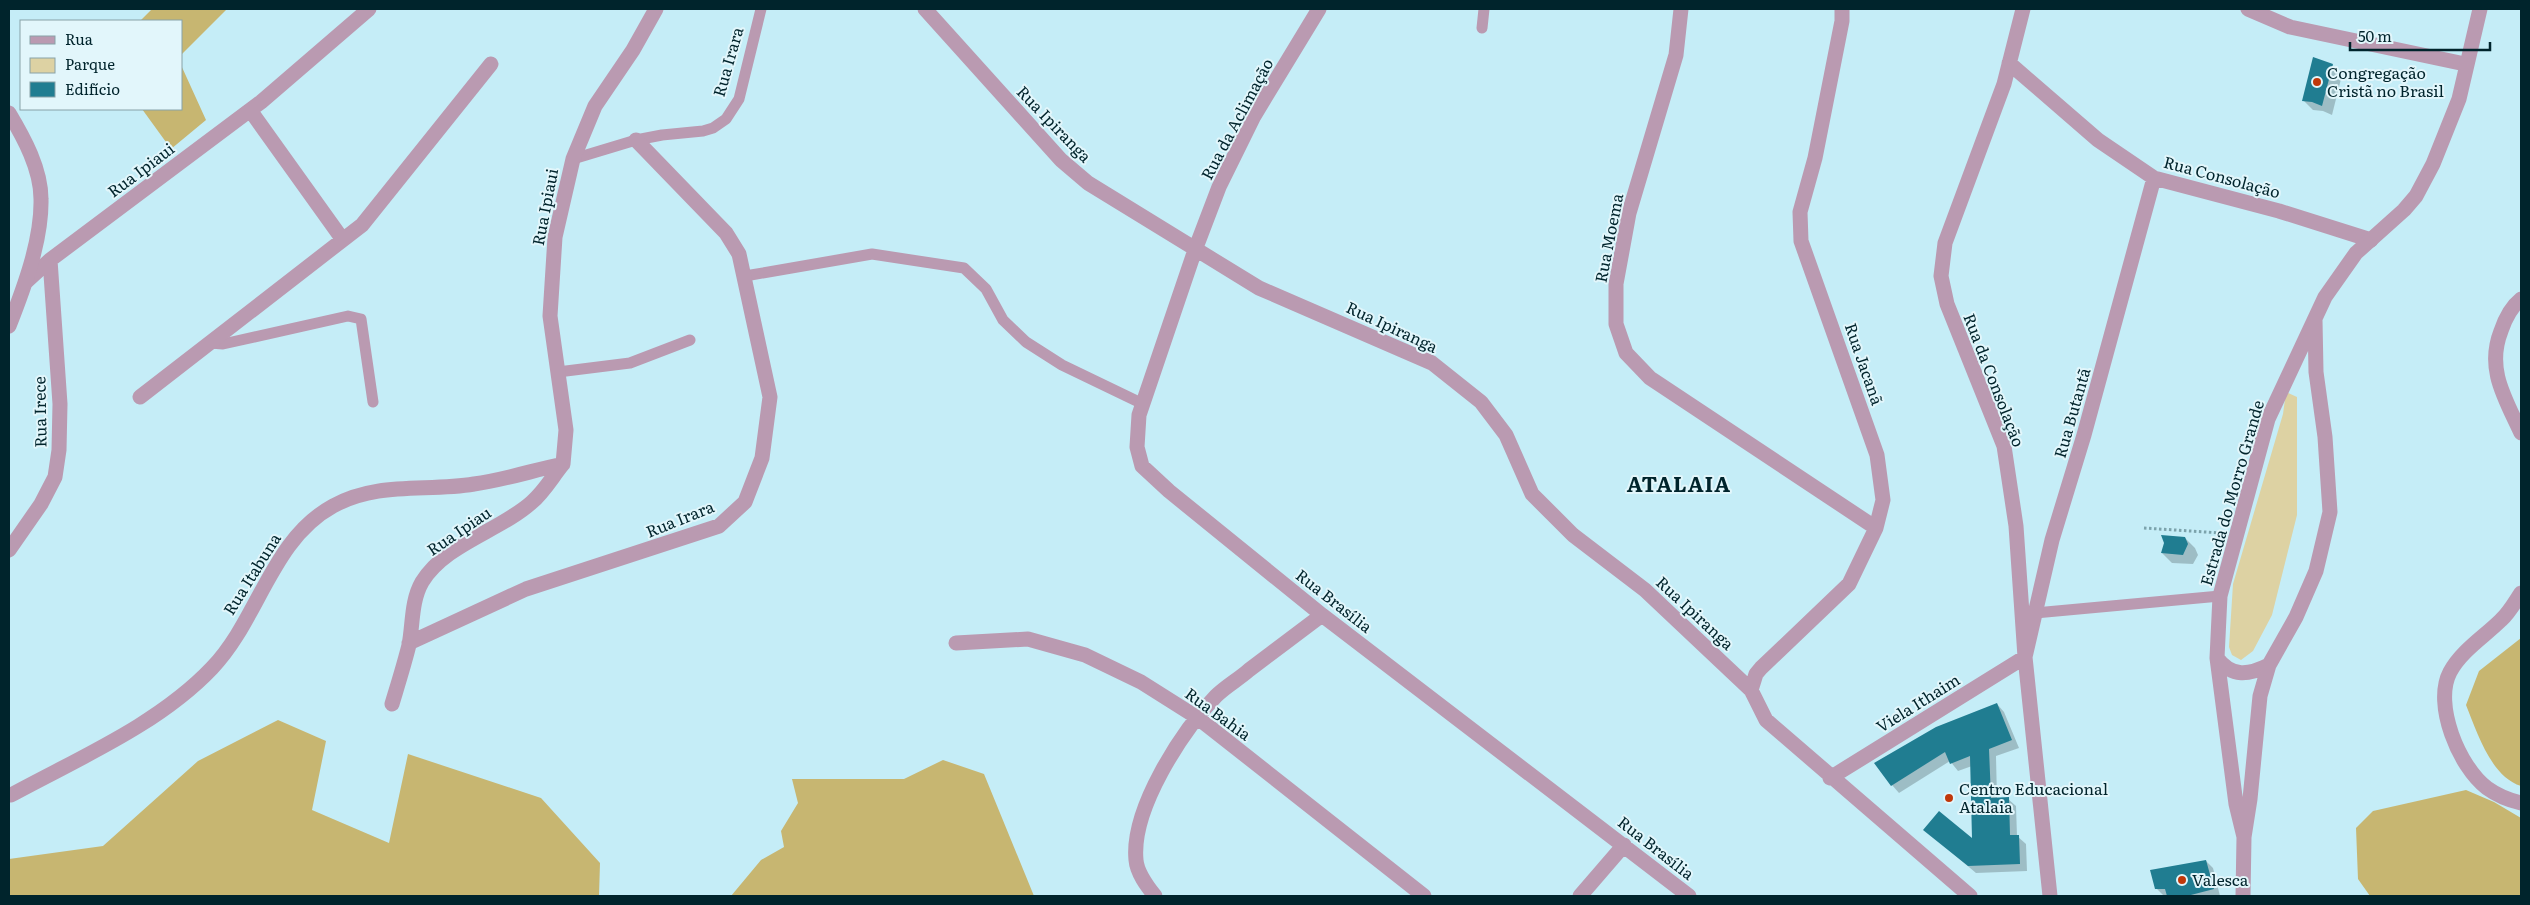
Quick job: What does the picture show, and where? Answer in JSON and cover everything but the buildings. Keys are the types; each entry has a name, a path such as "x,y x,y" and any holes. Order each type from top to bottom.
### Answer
{"street":[{"name":"Rua Ipiaui","path":"27,281 50,260 250,110 369,9"},
{"name":"Rua Ipiaui","path":"563,464 566,430 550,316 555,238 573,159 595,106 632,50 656,9"},
{"name":"Rua Ipiranga","path":"925,9 1061,160 1088,183 1259,288 1432,363 1480,402 1506,435 1532,494 1573,535 1645,590 1751,690 1766,720 1830,778 1970,896"},
{"name":"Rua da Aclimação","path":"1195,250 1219,187 1254,116 1319,9"},
{"name":"Rua Moema","path":"1681,9 1676,55 1629,213 1616,284 1616,324 1626,352 1650,378 1876,528"},
{"name":"Rua Jacanã","path":"1751,690 1756,674 1761,668 1849,584 1876,528 1883,500 1877,455 1801,242 1800,212 1816,158 1842,21 1842,9"},
{"name":"Rua da Consolação","path":"2023,9 2004,84 1946,243 1942,276 1947,304 2004,446 2016,526 2025,658 2050,896"},
{"path":"2248,9 2290,26 2465,64"},
{"name":"Estrada do Morro Grande","path":"2244,837 2236,804 2217,658 2220,596 2268,419 2325,297 2356,253 2416,196 2433,164 2459,99 2465,64 2480,9"},
{"name":"Rua Consolação","path":"2009,63 2098,140 2154,178 2279,210 2371,240"},
{"path":"140,397 362,225 491,64"},
{"path":"250,110 343,240"},
{"path":"9,113 32,159 42,198 27,281 9,326"},
{"name":"Rua Irara","path":"409,643 526,589 719,526 746,502 762,458 770,397 739,254 726,233 636,140"},
{"name":"Rua Butantã","path":"2025,658 2052,540 2084,435 2154,178"},
{"name":"Rua Brasília","path":"1195,250 1139,416 1137,447 1142,466 1169,492 1322,615 1689,896"},
{"name":"Rua Irece","path":"9,550 41,504 55,477 59,450 60,404 50,260"},
{"path":"2521,299 2505,319 2497,342 2494,364 2499,383 2521,433"},
{"name":"Estrada do Morro Grande","path":"2243,896 2244,837 2250,799 2260,696 2269,665 2296,617 2316,571 2330,512 2325,438 2316,372 2315,316"},
{"name":"Rua Ipiau","path":"392,704 409,643 414,606 422,583 436,566 467,543 494,528 532,502 563,464"},
{"name":"Rua Itabuna","path":"11,794 168,708 192,688 214,666 284,552 307,524 333,506 365,492 474,484 563,464"},
{"path":"2521,593 2503,619 2465,653 2450,671 2444,691 2448,723 2463,760 2486,787 2508,800 2521,803"},
{"path":"1155,896 1144,881 1136,860 1138,834 1149,798 1163,766 1181,737 1217,696 1322,615"},
{"name":"Rua Bahia","path":"956,643 1028,639 1085,655 1141,682 1198,718 1424,896"},
{"name":"Viela Ithaim","path":"1830,778 2025,658"},
{"path":"2217,658 2224,667 2235,672 2254,673 2269,665"},
{"path":"1580,896 1624,845"}],"lane":[{"name":"Rua Irara","path":"573,159 636,140 703,131 713,128 726,119 739,99 761,9"},
{"path":"1482,28 1484,9"},
{"path":"745,276 872,254 964,268 986,289 1002,320 1026,342 1068,368 1142,404"},
{"path":"210,343 223,344 348,316 361,319 373,402"},
{"path":"558,372 630,363 690,340"},
{"path":"2035,613 2220,596"}],"path":[{"path":"2144,528 2236,534"}],"green space":[{"path":"2286,392 2297,397 2297,515 2272,615 2253,651 2241,660 2232,655 2229,647 2233,584 2283,414"}],"shaded area":[{"path":"152,9 227,9 182,54 182,20 141,20"},
{"path":"182,67 206,120 171,149 143,110 182,110"},
{"path":"2521,638 2521,786 2510,781 2493,764 2480,740 2466,705 2479,671"},
{"path":"278,720 326,741 312,810 389,843 408,754 541,798 600,863 599,896 9,896 9,859 103,846 198,761"},
{"path":"943,760 984,774 1034,896 731,896 761,860 784,847 781,831 798,803 792,779 904,779"},
{"path":"2466,790 2494,802 2521,818 2521,896 2370,896 2358,879 2356,828 2373,811"}],"place":[{"name":"Congregação Cristã no Brasil","path":"2317,82"},
{"name":"Centro Educacional Atalaia","path":"1949,798"},
{"name":"Valesca","path":"2182,880"}],"district":[{"name":"ATALAIA","path":"1679,485"}]}
